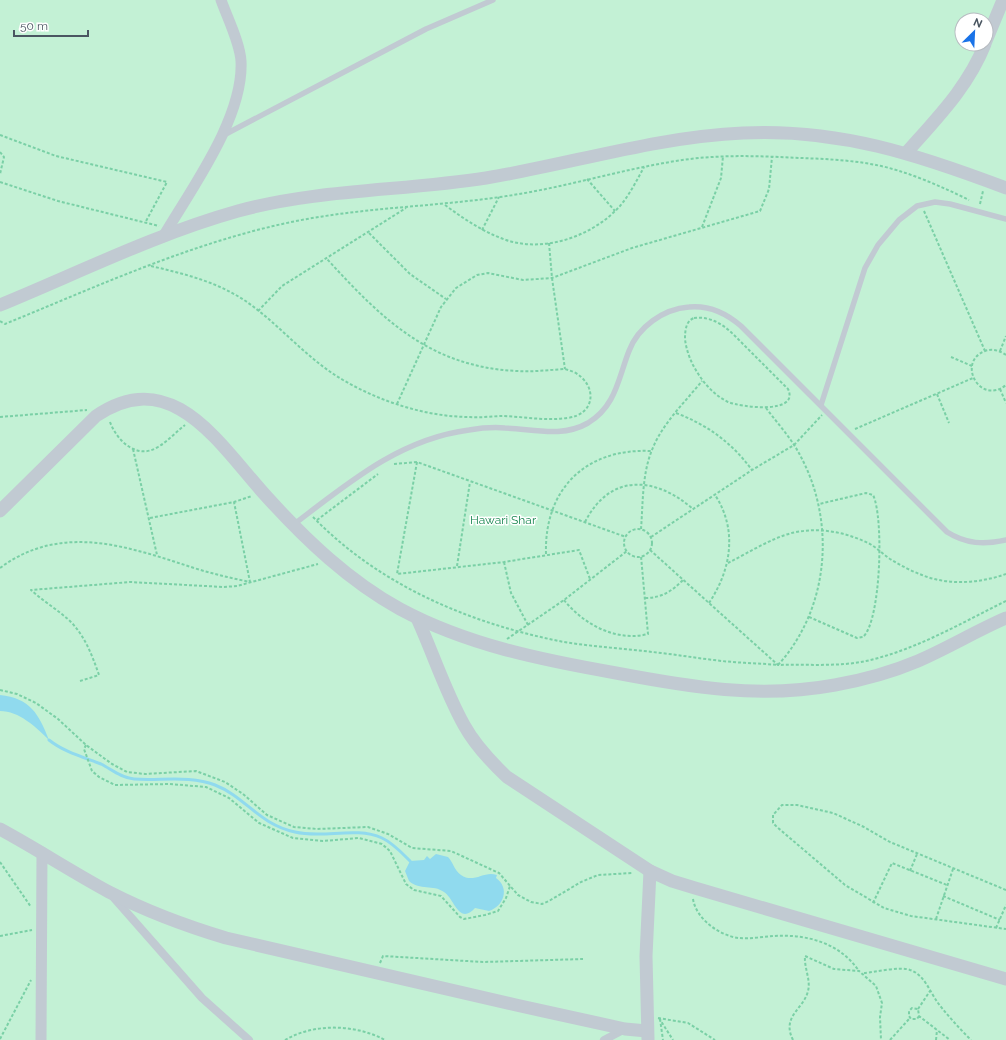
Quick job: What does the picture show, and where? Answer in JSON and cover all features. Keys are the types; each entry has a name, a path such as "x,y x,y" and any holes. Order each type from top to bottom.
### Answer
{"street":[{"path":"165,233 223,135 234,107 239,84 241,60 221,0"},
{"path":"994,22 1003,0"},
{"path":"907,152 956,97 976,65 982,52"},
{"path":"0,306 165,233 238,211 277,203 339,194 487,178 638,147 727,134 780,132 827,136 871,143 907,152 1006,188"},
{"path":"0,511 77,434 107,409 129,400 141,398 178,407 193,417 216,440 293,525 331,561 366,588 418,618 495,648 539,658 686,686 747,692 818,688 878,674 918,661 1006,618"},
{"path":"418,618 454,706 464,725 488,759 507,776 650,871 672,881 695,888 1006,979"},
{"path":"0,829 108,891 145,909 205,932 376,973 625,1029 650,1027 646,956 650,871"},
{"path":"41,1040 40,969 42,852"},
{"path":"108,891 202,998 249,1040"},
{"path":"604,1040 625,1029"}],"lane":[{"path":"223,135 426,29 493,0"},
{"path":"821,405 865,268 878,245 891,228 906,213 921,205 944,202 1006,219"},
{"path":"293,525 368,469 403,449 434,437 467,430 492,428 562,432 584,425 602,410 615,392 629,351 638,334 651,321 677,308 692,306 712,309 733,319 947,532 961,540 974,543 982,544 1006,540"}],"path":[{"path":"0,135 56,156 167,182 145,223"},
{"path":"0,152 5,161 0,174"},
{"path":"702,227 721,178 723,156"},
{"path":"0,321 5,324 150,265 227,238 262,229 307,219 499,197 644,167 723,156 772,157 875,164 934,184 971,202"},
{"path":"397,404 446,299 461,283 482,274 523,280 552,278 632,248 760,211 769,189 772,157"},
{"path":"444,204 482,230 508,241 519,243 549,243 561,241 586,231 615,211 626,198 644,167"},
{"path":"587,179 615,211"},
{"path":"980,206 986,180"},
{"path":"0,182 58,201 145,223 165,233"},
{"path":"482,230 499,197"},
{"path":"976,204 990,214"},
{"path":"921,205 985,351"},
{"path":"258,311 282,286 369,233 406,208"},
{"path":"369,233 410,274 446,299"},
{"path":"549,243 552,278 565,369"},
{"path":"150,265 198,278 221,287 258,311 300,348 331,372 356,387 397,404 439,414 470,417 502,416 548,419 574,417 586,409 590,400 590,392 587,385 579,375 565,369 518,371 484,367 445,356 423,346 405,334 370,305 327,259"},
{"path":"700,317 713,320 727,328 788,389 789,395 787,400 780,404 766,408 746,407 729,402 715,393 702,381 692,362 685,342 688,322 691,319 700,317"},
{"path":"1000,351 1006,336"},
{"path":"1006,355 1000,351 985,351 976,357 972,366 973,378 983,389 992,391 1000,389 1006,385"},
{"path":"951,357 972,366"},
{"path":"848,432 973,378"},
{"path":"641,529 645,485 651,451 662,432 702,381"},
{"path":"1000,389 1006,403"},
{"path":"936,394 950,423"},
{"path":"766,408 794,445 808,471 819,504 823,530 819,585 809,617 799,638 778,665"},
{"path":"0,417 107,409 117,436 133,449 146,451 157,448 193,417"},
{"path":"651,537 752,470 794,445 826,410"},
{"path":"676,413 690,418 714,432 740,454 752,470"},
{"path":"133,449 150,518 157,555"},
{"path":"546,554 547,529 552,511 562,490 569,481 592,462 604,457 627,451 651,451"},
{"path":"390,467 395,464 417,462 626,537"},
{"path":"417,462 397,574 457,566 504,562 546,554 579,550 590,579"},
{"path":"317,520 380,472"},
{"path":"457,566 470,482"},
{"path":"585,522 592,510 606,495 624,486 645,485 669,492 694,509"},
{"path":"150,518 234,502 263,493"},
{"path":"809,617 857,638 861,638 866,635 878,584 880,551 878,517 873,495 866,493 819,504"},
{"path":"709,603 721,582 728,563 730,542 727,521 715,495"},
{"path":"234,502 250,582"},
{"path":"309,513 349,549 380,572 414,592 480,620 517,632 566,642 715,660 778,665 841,664 865,661 894,653 921,643 1006,601"},
{"path":"641,529 651,537 652,542 650,550 641,556 634,556 627,551 625,546 626,537 632,530 641,529"},
{"path":"728,563 790,534 802,530 823,530 854,537 913,571 933,579 971,582 1006,574"},
{"path":"0,568 27,552 65,543 91,542 112,544 157,555 217,575 250,582"},
{"path":"650,550 778,665"},
{"path":"517,632 564,600 627,551"},
{"path":"564,600 574,612 588,622 614,633 630,636 648,634 641,556"},
{"path":"80,681 99,675 90,648 77,628 69,620 46,604 31,590 130,582 214,587 237,586 331,561"},
{"path":"504,562 511,593 528,625"},
{"path":"645,598 663,596 673,590 683,580"},
{"path":"0,690 16,694 36,703 58,719 86,745 112,764 127,772 158,774 189,770 208,775 234,788 267,814 294,827 318,830 368,827 388,834 412,848 451,851 495,871 524,898 531,902 542,904 581,882 598,875 650,871"},
{"path":"86,745 84,749 89,764 99,777 115,785 170,784 198,786 212,789 229,798 259,824 294,838 323,841 359,838 375,841 387,847 390,851 403,879 410,888 441,896 460,917 464,918 485,915 498,911 506,898 510,885"},
{"path":"1006,890 890,842 833,813 786,804 778,807 773,819 777,827 845,885 873,903 900,913 1006,930"},
{"path":"910,871 918,854"},
{"path":"0,862 41,925 0,936"},
{"path":"873,903 892,863 947,885"},
{"path":"936,919 953,869"},
{"path":"695,888 693,899 696,908 705,920 715,929 738,938 796,936 814,939 842,952 859,971 876,986 881,997 883,1009 880,1021 882,1040"},
{"path":"944,896 1000,920"},
{"path":"996,928 1006,905"},
{"path":"376,973 383,956 483,962 583,959"},
{"path":"793,1040 791,1030 792,1017 806,997 809,989 804,964 805,956 834,969 859,971"},
{"path":"0,1039 23,993 40,969"},
{"path":"863,973 908,969 919,976 971,1040"},
{"path":"930,991 918,1009 919,1016 950,1040"},
{"path":"910,1018 909,1011 912,1008 918,1009"},
{"path":"910,1018 915,1020 919,1016"},
{"path":"890,1040 910,1018"},
{"path":"650,1027 688,1023 715,1040"},
{"path":"650,1027 663,1040"},
{"path":"650,1027 673,1040"},
{"path":"285,1040 304,1032 322,1028 342,1028 360,1031 385,1040"},
{"path":"936,1040 937,1030"}],"green space":[{"name":"Hawari Shar","path":"0,0 1006,0 1006,1040 0,1040"}],"water":[{"path":"0,695 19,700 32,709 41,722 49,740 27,721 14,714 0,711"},
{"path":"436,854 448,857 459,873 466,877 475,878 488,874 497,875 496,878 503,887 504,892 498,905 489,911 475,908 469,913 465,914 457,909 448,895 444,892 435,888 418,886 409,881 405,871 410,861 424,860 427,856 430,859"}],"waterway":[{"path":"49,740 67,751 101,764 120,775 129,778 185,779 215,785 235,796 271,823 295,832 306,834 361,833 382,838 394,845 410,861"}]}
